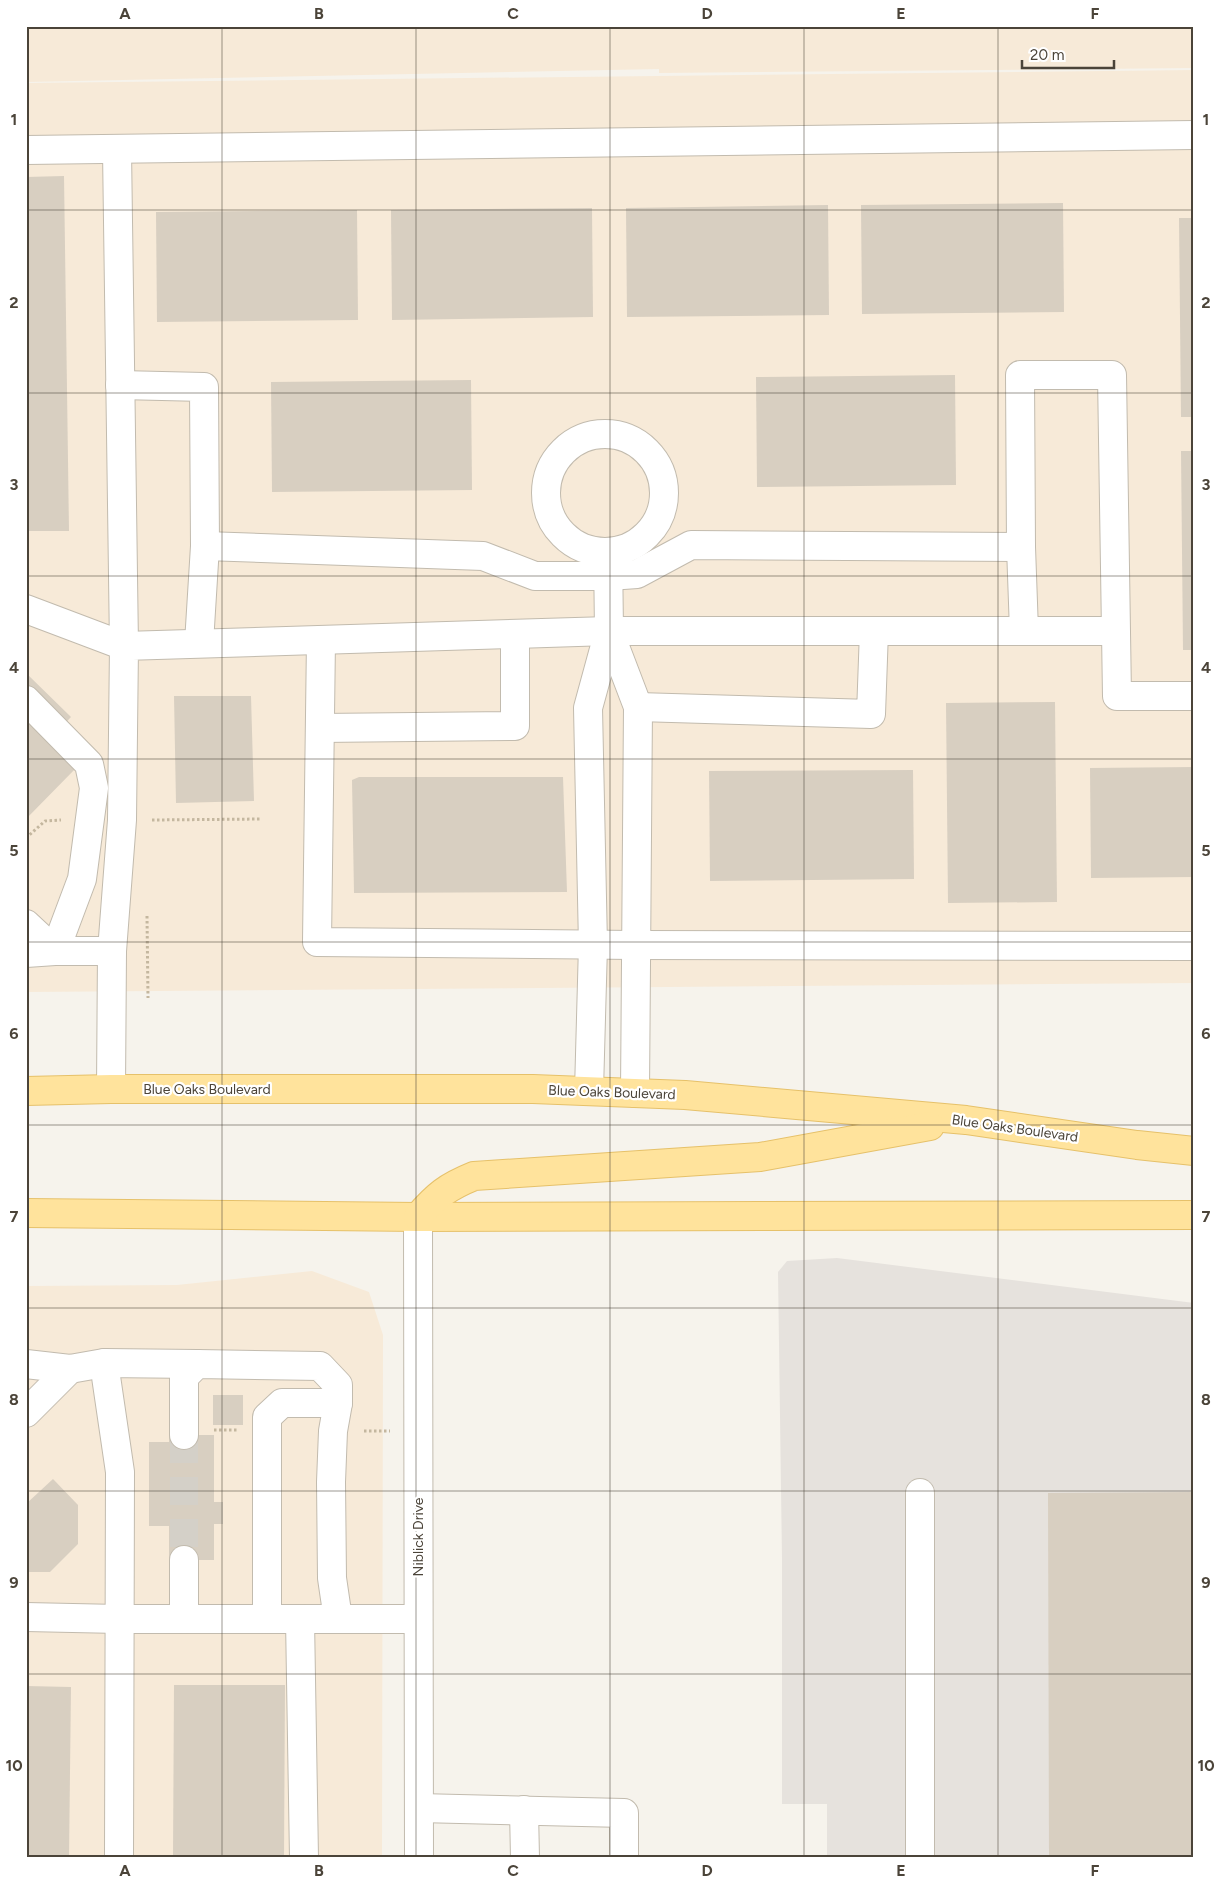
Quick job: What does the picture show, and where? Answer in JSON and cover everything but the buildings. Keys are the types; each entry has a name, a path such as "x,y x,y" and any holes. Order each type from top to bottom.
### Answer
{"main road":[{"name":"Blue Oaks Boulevard","path":"26,1091 111,1089 533,1089 635,1093 751,1100 966,1120 1194,1152"},
{"path":"418,1217 431,1202 451,1186 474,1176 760,1157 966,1120"},
{"path":"26,1213 418,1217 1194,1215"}],"street":[{"path":"26,150 1194,135"},
{"path":"111,1089 112,951 122,820 124,646 117,150"},
{"path":"1024,630 1021,547 1020,375 1112,375 1116,696 1194,696"},
{"path":"120,385 204,386 205,546 199,643"},
{"path":"205,546 482,556 535,576 608,565 628,548 648,535 661,515 666,492 661,469 648,450 628,437 605,433 582,437 563,450 550,469 545,492 550,515 563,535 582,548 608,565 637,574 692,545 1021,547"},
{"path":"589,1091 593,944 588,708 609,631 608,565"},
{"path":"26,609 124,646 609,631 1115,630"},
{"path":"638,707 871,714 874,630"},
{"path":"609,631 638,707 635,1093"},
{"path":"320,728 515,726 515,634"},
{"path":"321,640 317,942 636,945 1194,946"},
{"path":"26,700 89,764 94,788 82,879 56,951"},
{"path":"26,924 56,951"},
{"path":"26,953 112,951"},
{"name":"Niblick Drive","path":"418,1217 419,1858"},
{"path":"26,1364 70,1369 104,1364 320,1366 338,1385 338,1403 333,1431 331,1492 332,1578 338,1619"},
{"path":"104,1364 120,1472 118,1858"},
{"path":"184,1434 184,1377 197,1364"},
{"path":"26,1413 70,1369"},
{"path":"267,1619 267,1417 282,1403 338,1403"},
{"path":"920,1493 920,1858"},
{"path":"184,1560 184,1619"},
{"path":"26,1617 119,1619 418,1619"},
{"path":"300,1619 304,1858"},
{"path":"418,1808 624,1813 624,1858"},
{"path":"524,1810 525,1858"}],"path":[{"path":"147,912 148,998"}],"shaded area":[{"path":"26,26 1194,26 1194,68 659,73 659,69 26,82"},
{"path":"1194,70 1194,983 26,992 26,83"},
{"path":"837,1258 1194,1303 1194,1858 827,1858 827,1804 782,1804 782,1559 778,1272 787,1261"},
{"path":"312,1271 369,1292 383,1335 382,1858 26,1858 26,1286 177,1285"}],"tunnel":[{"path":"184,1435 184,1560"}]}
